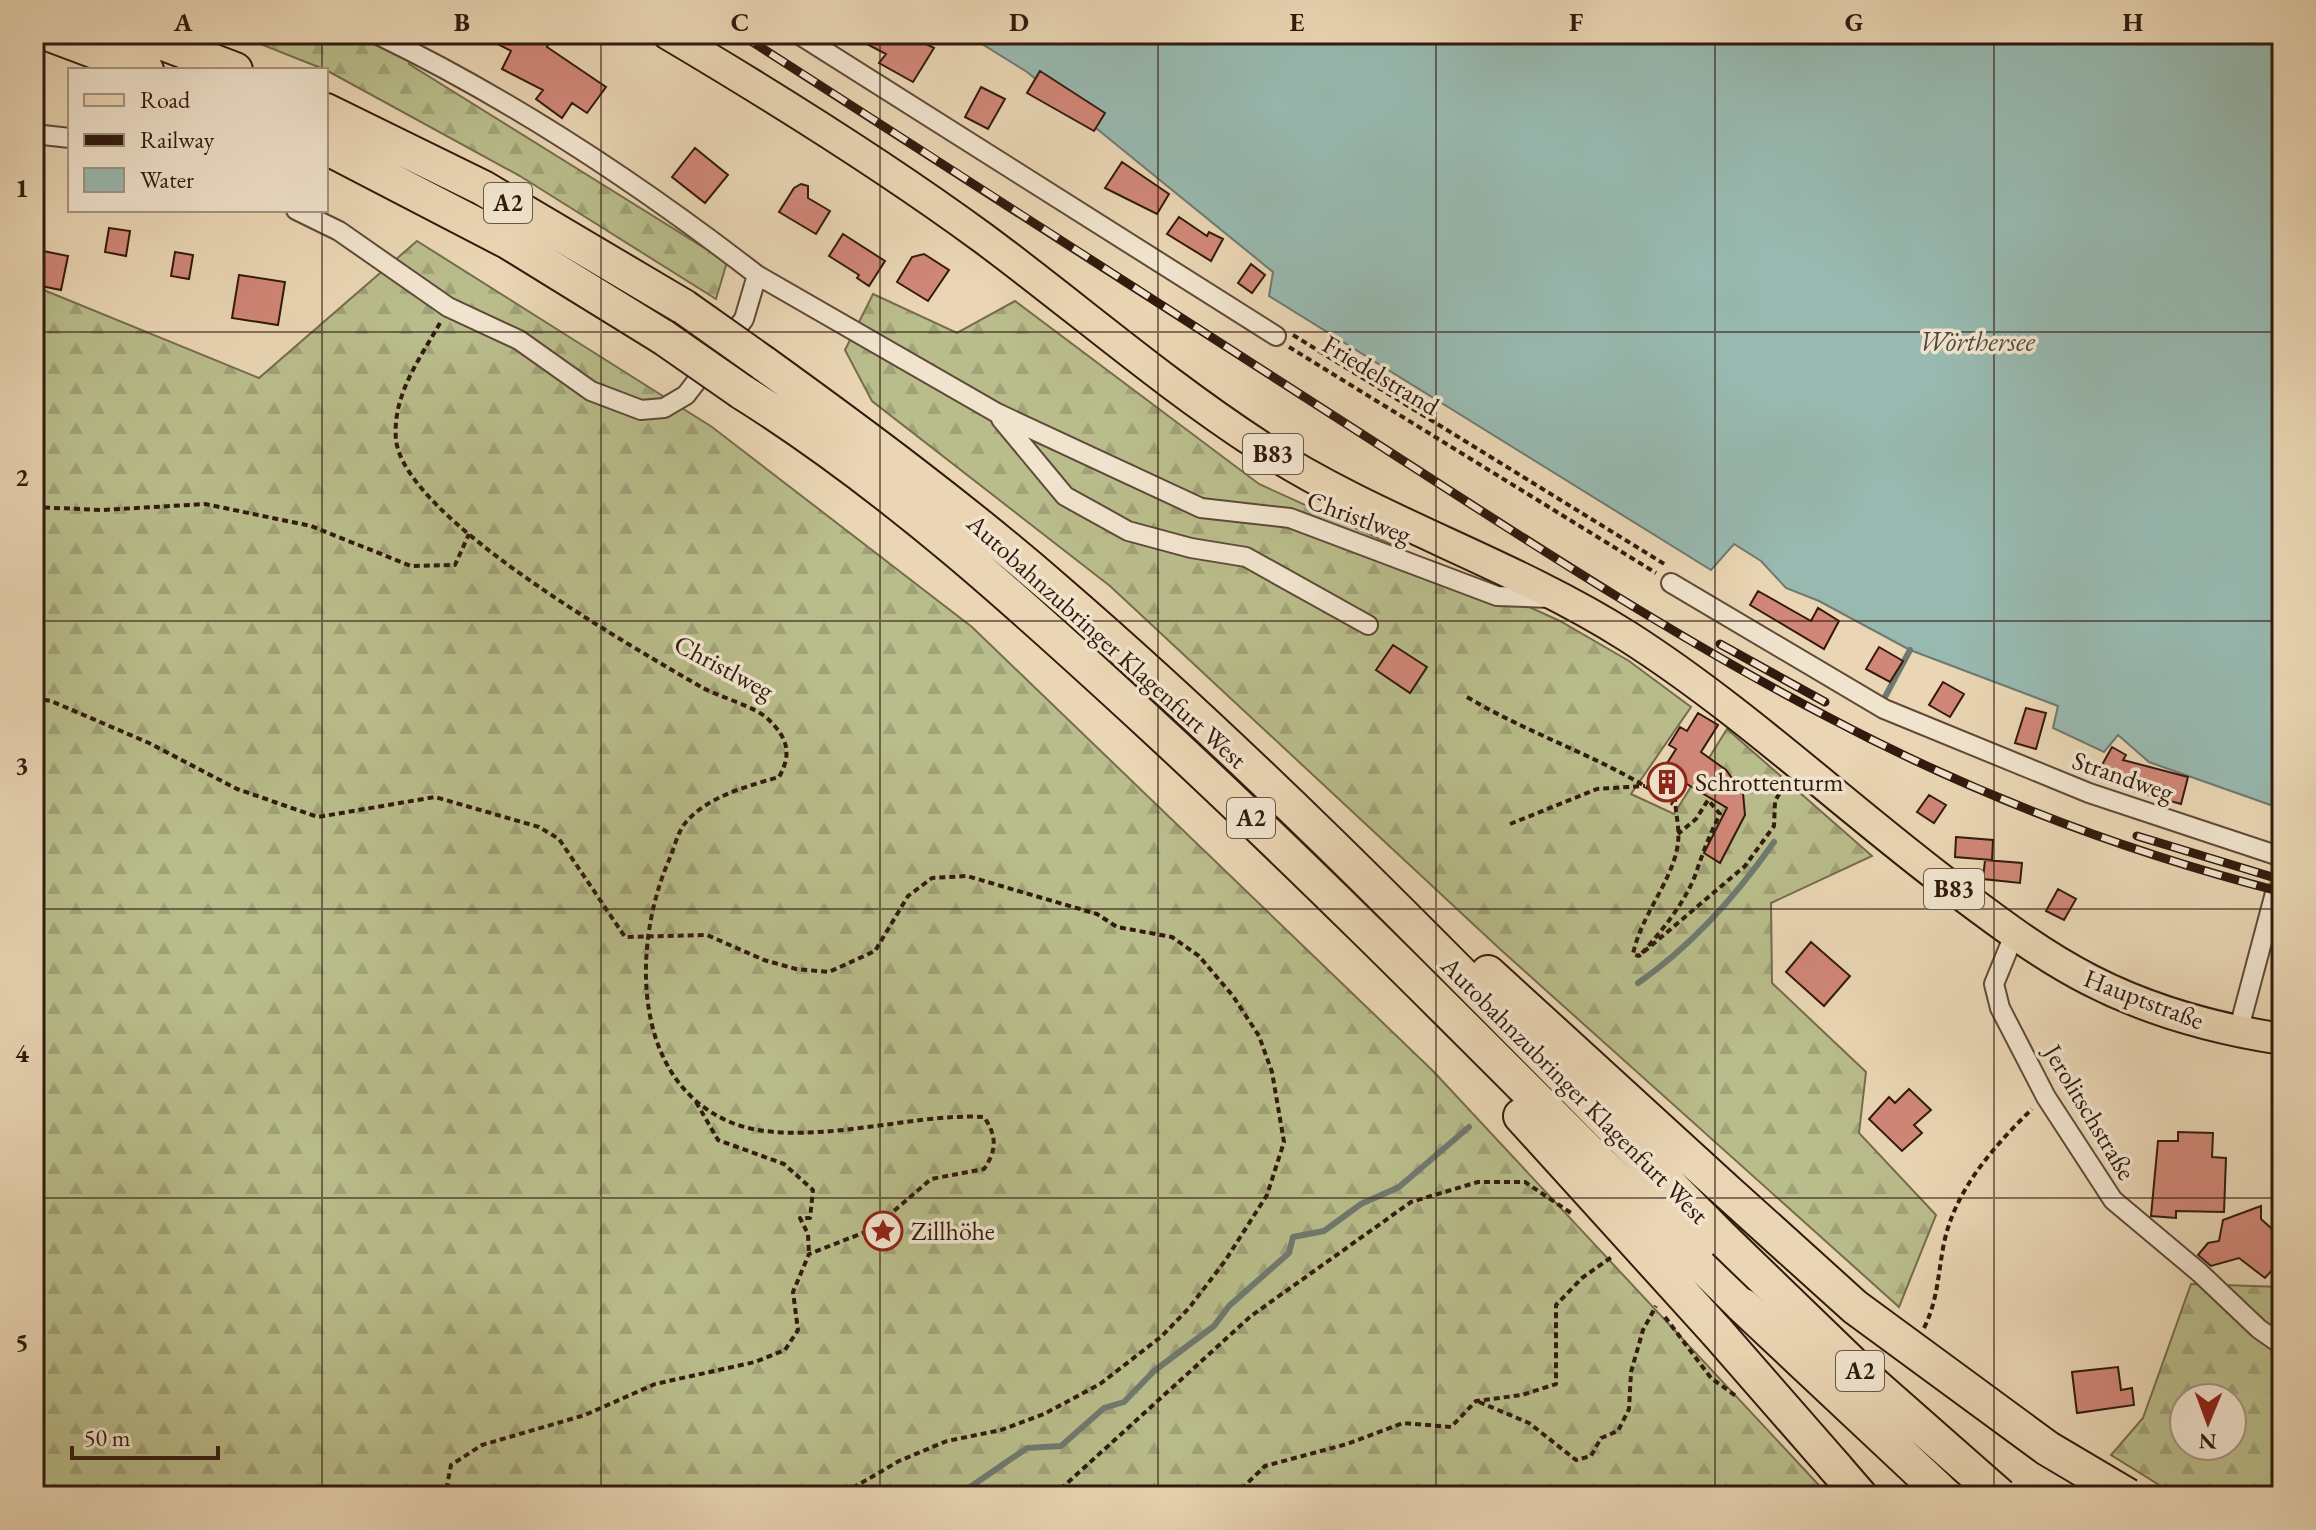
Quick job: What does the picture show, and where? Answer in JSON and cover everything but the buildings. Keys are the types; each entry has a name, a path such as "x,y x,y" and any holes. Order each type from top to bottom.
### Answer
{"highway":[{"path":"50,34 141,68"},
{"path":"140,34 230,68"},
{"name":"Autobahnzubringer Klagenfurt West","path":"328,112 483,188 684,307 870,441 1059,593 1171,694 1388,903 1725,1241 1874,1385 2000,1496"},
{"name":"Autobahnzubringer Klagenfurt West","path":"328,148 509,242 663,337 904,508 1061,641 1241,808 1743,1306 1943,1492"},
{"path":"1388,903 1455,944 1855,1307 2047,1448 2128,1496"},
{"path":"1435,1000 1487,1078 1717,1332 1860,1496"}],"main road":[{"name":"B83","path":"668,34 795,110 984,239 1105,335 1263,448 1386,518 1505,568 1630,638 2014,935"},
{"name":"Hauptstraße","path":"2014,935 2118,994 2188,1019 2282,1039"}],"street":[{"name":"Christlweg","path":"376,34 441,66 579,149 692,224 757,275 997,413 1201,508 1290,518 1497,596 1564,599"},
{"path":"798,34 1276,336"},
{"path":"34,134 68,138"},
{"path":"300,212 339,231 448,307 519,340 591,391 641,410 664,408 686,395 744,319 757,275"},
{"path":"997,413 1065,496 1128,531 1191,548 1246,557 1368,625"},
{"name":"Strandweg","path":"1671,583 1884,709 2089,793 2282,857"},
{"path":"2238,1032 2275,893"},
{"name":"Jerolitschstraße","path":"2014,935 1994,984 1995,994 2046,1097 2113,1200 2282,1345"}],"path":[{"name":"Christlweg","path":"448,307 400,395 396,442 406,467 432,500 540,588 721,698 767,717 786,743 789,759 779,777 718,799 686,822 662,877 647,934 649,1001 657,1048 674,1079 695,1101 731,1122 776,1131 854,1129 965,1116 984,1117 995,1132 993,1156 984,1169 931,1179 873,1229 809,1254"},
{"path":"1276,336 1295,335 1665,562 1671,583"},
{"name":"Friedelstrand","path":"1276,336 1296,354 1671,583"},
{"path":"34,507 102,510 205,504 311,526 411,566 455,565 469,533"},
{"path":"1467,697 1505,719 1647,786 1673,804"},
{"path":"34,698 51,701 149,743 237,789 318,817 435,797 539,827 559,839 625,937 647,934 707,935 764,960 796,969 829,972 875,951 908,896 932,878 967,876 1097,914 1117,927 1172,937 1199,956 1233,996 1259,1036 1272,1072 1284,1142 1267,1195 1225,1261 1189,1308 1162,1336 1100,1384 1044,1414 1001,1430 947,1441 899,1461 839,1496"},
{"path":"1639,956 1745,866 1774,826 1775,801 1797,765"},
{"path":"1510,824 1597,789 1647,786"},
{"path":"1639,956 1633,954 1637,934 1677,851 1679,820 1673,804 1676,786"},
{"path":"1639,956 1657,936 1695,875 1701,851 1720,814 1716,805 1708,800 1696,819 1678,834"},
{"path":"1924,1329 1935,1307 1944,1241 1961,1192 2046,1097"},
{"path":"445,1496 451,1465 482,1445 585,1415 655,1384 755,1362 785,1350 798,1330 793,1292 809,1254 808,1234 800,1218 810,1218 813,1190 784,1164 718,1140 695,1101"},
{"path":"1053,1496 1251,1316 1411,1202 1478,1182 1525,1182 1585,1223"},
{"path":"1604,1245 1622,1266"},
{"path":"1234,1496 1265,1466 1347,1444 1403,1423 1451,1427 1476,1401 1522,1395 1556,1384 1556,1305 1582,1278 1613,1256"},
{"path":"1648,1296 1711,1378 1746,1403"},
{"path":"1476,1401 1529,1423 1576,1460 1591,1456 1601,1438 1618,1431 1629,1409 1631,1372 1643,1330 1656,1306"}],"green space":[{"path":"235,34 416,34 409,64 727,262 716,299 520,176 328,71 328,68 321,68"},
{"path":"417,241 712,427 972,627 1434,1072 1829,1496 34,1496 34,286 259,378"},
{"path":"873,294 957,333 1015,301 1259,484 1560,621 1629,661 1691,707 1631,794 1674,814 1727,729 1872,856 1771,903 1772,983 1866,1072 1859,1133 1936,1215 1899,1307 1501,950 1110,586 872,401 845,350"},
{"path":"2191,1284 2282,1287 2282,1496 2177,1496 2111,1455 2143,1418"}],"water":[{"name":"Wörthersee","path":"966,34 2282,34 2282,809 2149,762 2118,735 2104,752 2053,728 2058,706 1910,650 1819,601 1786,588 1761,561 1734,544 1711,570 1269,296 1273,272 1027,72"}],"waterway":[{"path":"1885,697 1910,650"},
{"path":"1638,983 1695,936 1774,842"},
{"path":"957,1496 1027,1448 1061,1446 1104,1408 1124,1402 1154,1371 1214,1326 1229,1306 1289,1253 1293,1237 1324,1231 1361,1204 1399,1187 1469,1127"}],"tunnel":[{"path":"2275,893 2282,862"}],"railway":[{"path":"740,34 1533,544 1766,684 1880,744 2049,818 2165,858 2282,892"},
{"path":"1720,644 1825,702"},
{"path":"2137,836 2282,880"}],"place":[{"name":"Schrottenturm","path":"1667,782"},
{"name":"Zillhöhe","path":"883,1231"}]}
